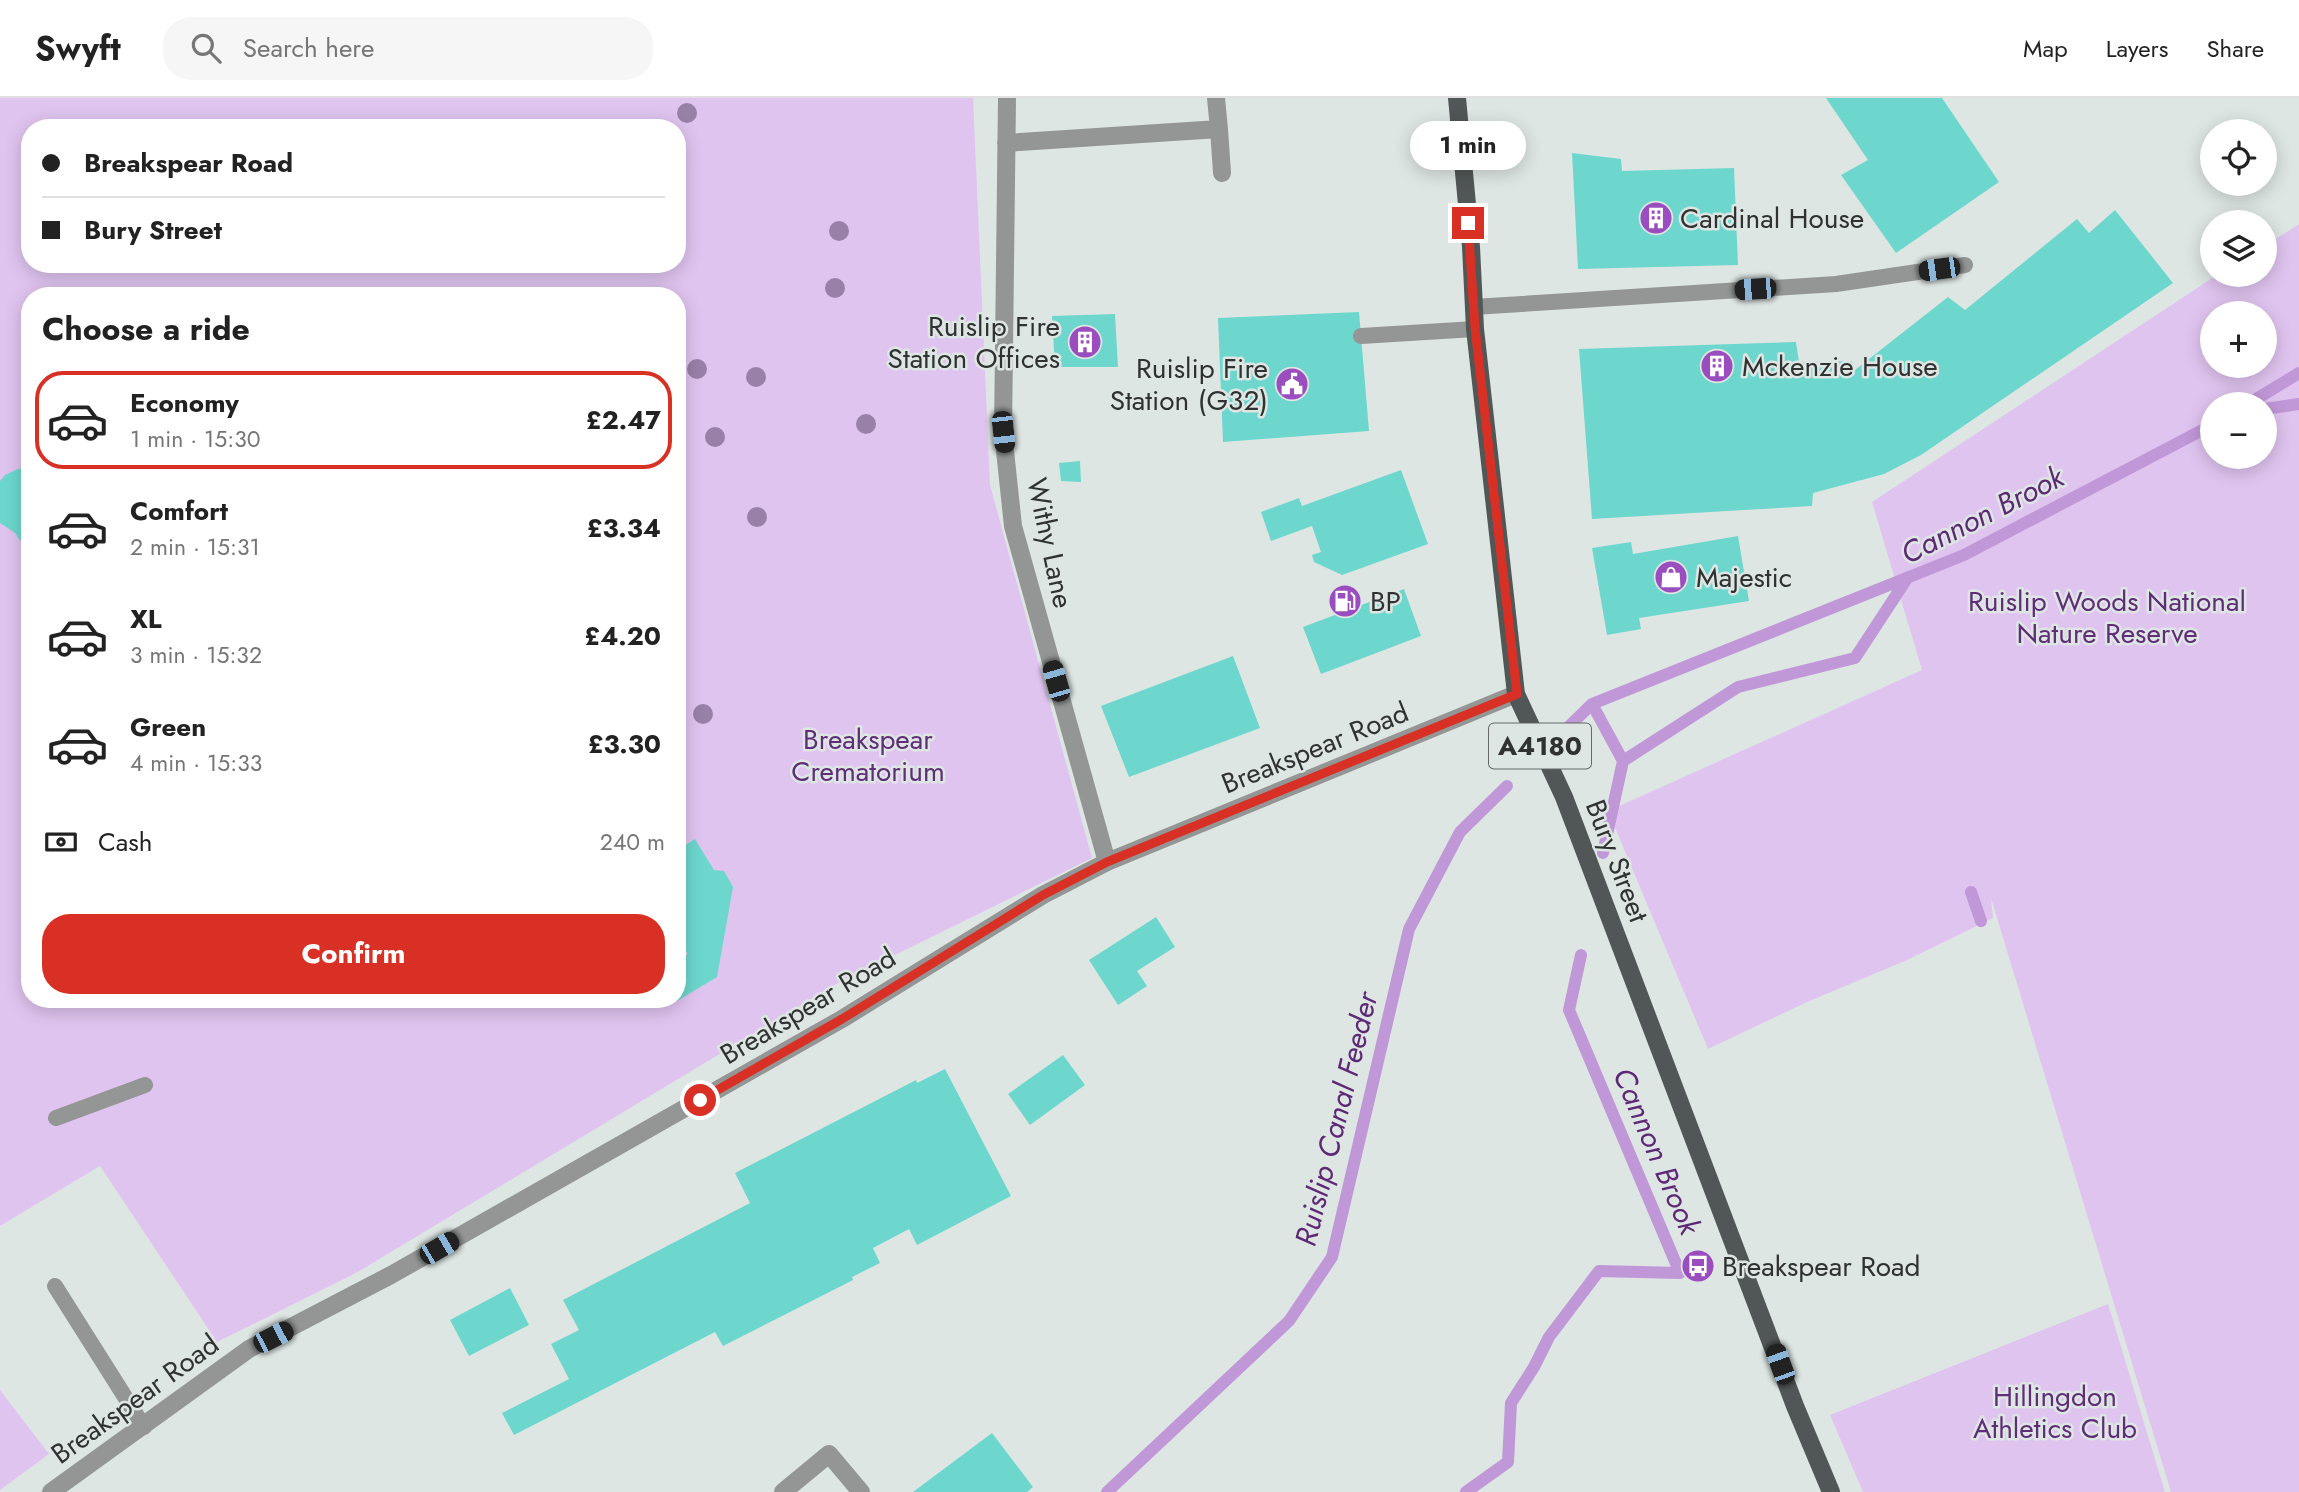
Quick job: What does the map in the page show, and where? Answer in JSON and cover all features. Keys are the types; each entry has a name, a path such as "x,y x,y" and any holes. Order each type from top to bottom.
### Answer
{"main road":[{"name":"Bury Street","path":"1457,98 1471,247 1475,328 1517,694 1564,797 1795,1406 1831,1492"}],"street":[{"name":"Withy Lane","path":"1007,98 1003,432 1013,526 1107,862"},
{"path":"1216,98 1222,173"},
{"path":"1006,143 1219,129"},
{"name":"Breakspear Road","path":"51,1492 249,1349 403,1269 842,1019 1043,895 1107,862 1517,694"},
{"path":"783,1492 829,1454 861,1492"}],"lane":[{"path":"1473,307 1836,284 1965,265"},
{"path":"1361,336 1475,328"},
{"path":"55,1118 145,1084"},
{"path":"55,1286 144,1427"}],"green space":[{"name":"Breakspear Crematorium","path":"0,98 973,98 990,485 1092,858 836,984 356,1273 217,1342 100,1166 0,1226"},
{"name":"Ruislip Woods National Nature Reserve","path":"2299,224 2299,1492 2171,1492 1991,898 1993,918 1905,961 1807,1002 1708,1049 1608,811 1922,670 1872,502 2200,286 2277,287 2277,238"},
{"name":"Hillingdon Athletics Club","path":"2108,1304 2165,1492 1863,1492 1830,1415"},
{"path":"0,1390 49,1454 0,1490"}],"building":[{"path":"1826,98 1942,98 1999,182 1896,253 1841,175 1868,160"},
{"name":"Cardinal House","path":"1572,153 1621,159 1622,171 1734,168 1738,265 1578,269"},
{"name":"Mckenzie House","path":"2115,210 2173,283 1921,455 1884,474 1813,493 1812,506 1592,519 1579,349 1796,342 1799,362 1852,361 1855,370 1948,297 1965,310 2077,219 2089,233"},
{"name":"Ruislip Fire Station (G32)","path":"1359,312 1369,431 1223,442 1218,318"},
{"name":"Ruislip Fire Station Offices","path":"1115,314 1118,367 1055,367 1052,316"},
{"path":"1080,461 1081,482 1061,481 1059,463"},
{"path":"21,468 21,541 15,533 0,523 0,481 5,475"},
{"path":"1401,470 1428,544 1342,575 1314,562 1312,555 1321,552 1312,526 1271,541 1261,512 1299,498 1302,506"},
{"name":"Majestic","path":"1738,536 1749,601 1639,618 1641,629 1607,635 1592,548 1631,542 1633,554"},
{"path":"1404,589 1421,636 1321,674 1303,627"},
{"path":"1233,656 1260,728 1129,777 1101,706"},
{"path":"695,839 714,870 724,871 733,887 717,977 686,996 688,954 686,844"},
{"path":"1156,917 1175,947 1137,971 1147,986 1118,1005 1089,960"},
{"path":"1063,1055 1085,1085 1030,1125 1008,1094"},
{"path":"945,1069 1011,1196 917,1245 909,1229 873,1248 880,1263 852,1277 853,1280 723,1346 715,1332 514,1435 502,1413 569,1379 551,1344 579,1330 563,1300 750,1203 735,1173 916,1080 917,1083"},
{"path":"510,1288 529,1325 469,1356 450,1320"},
{"path":"992,1433 1033,1487 1027,1492 913,1492"}],"waterway":[{"name":"Ruislip Canal Feeder","path":"2268,392 2299,373"},
{"path":"2277,407 2299,404"},
{"name":"Ruislip Canal Feeder","path":"1559,736 1592,704 1964,555 2200,431"},
{"name":"Cannon Brook","path":"1603,853 1623,761 1738,687 1855,658 1908,577"},
{"path":"1592,704 1623,761"},
{"name":"Ruislip Canal Feeder","path":"1107,1492 1289,1321 1332,1257 1409,929 1460,832 1507,786"},
{"path":"1971,892 1981,921"},
{"name":"Cannon Brook","path":"1466,1492 1508,1462 1511,1403 1549,1337 1599,1271 1680,1273 1569,1010 1581,955"}],"place":[{"name":"Cardinal House","path":"1656,218"},
{"name":"Ruislip Fire Station Offices","path":"1085,342"},
{"name":"Mckenzie House","path":"1717,366"},
{"name":"Ruislip Fire Station (G32)","path":"1292,384"},
{"name":"Majestic","path":"1671,577"},
{"name":"BP","path":"1345,601"},
{"name":"Breakspear Road","path":"1698,1266"}],"route":[{"path":"700,1100 842,1019 1043,895 1107,862 1517,694 1475,328 1468,223"}]}
